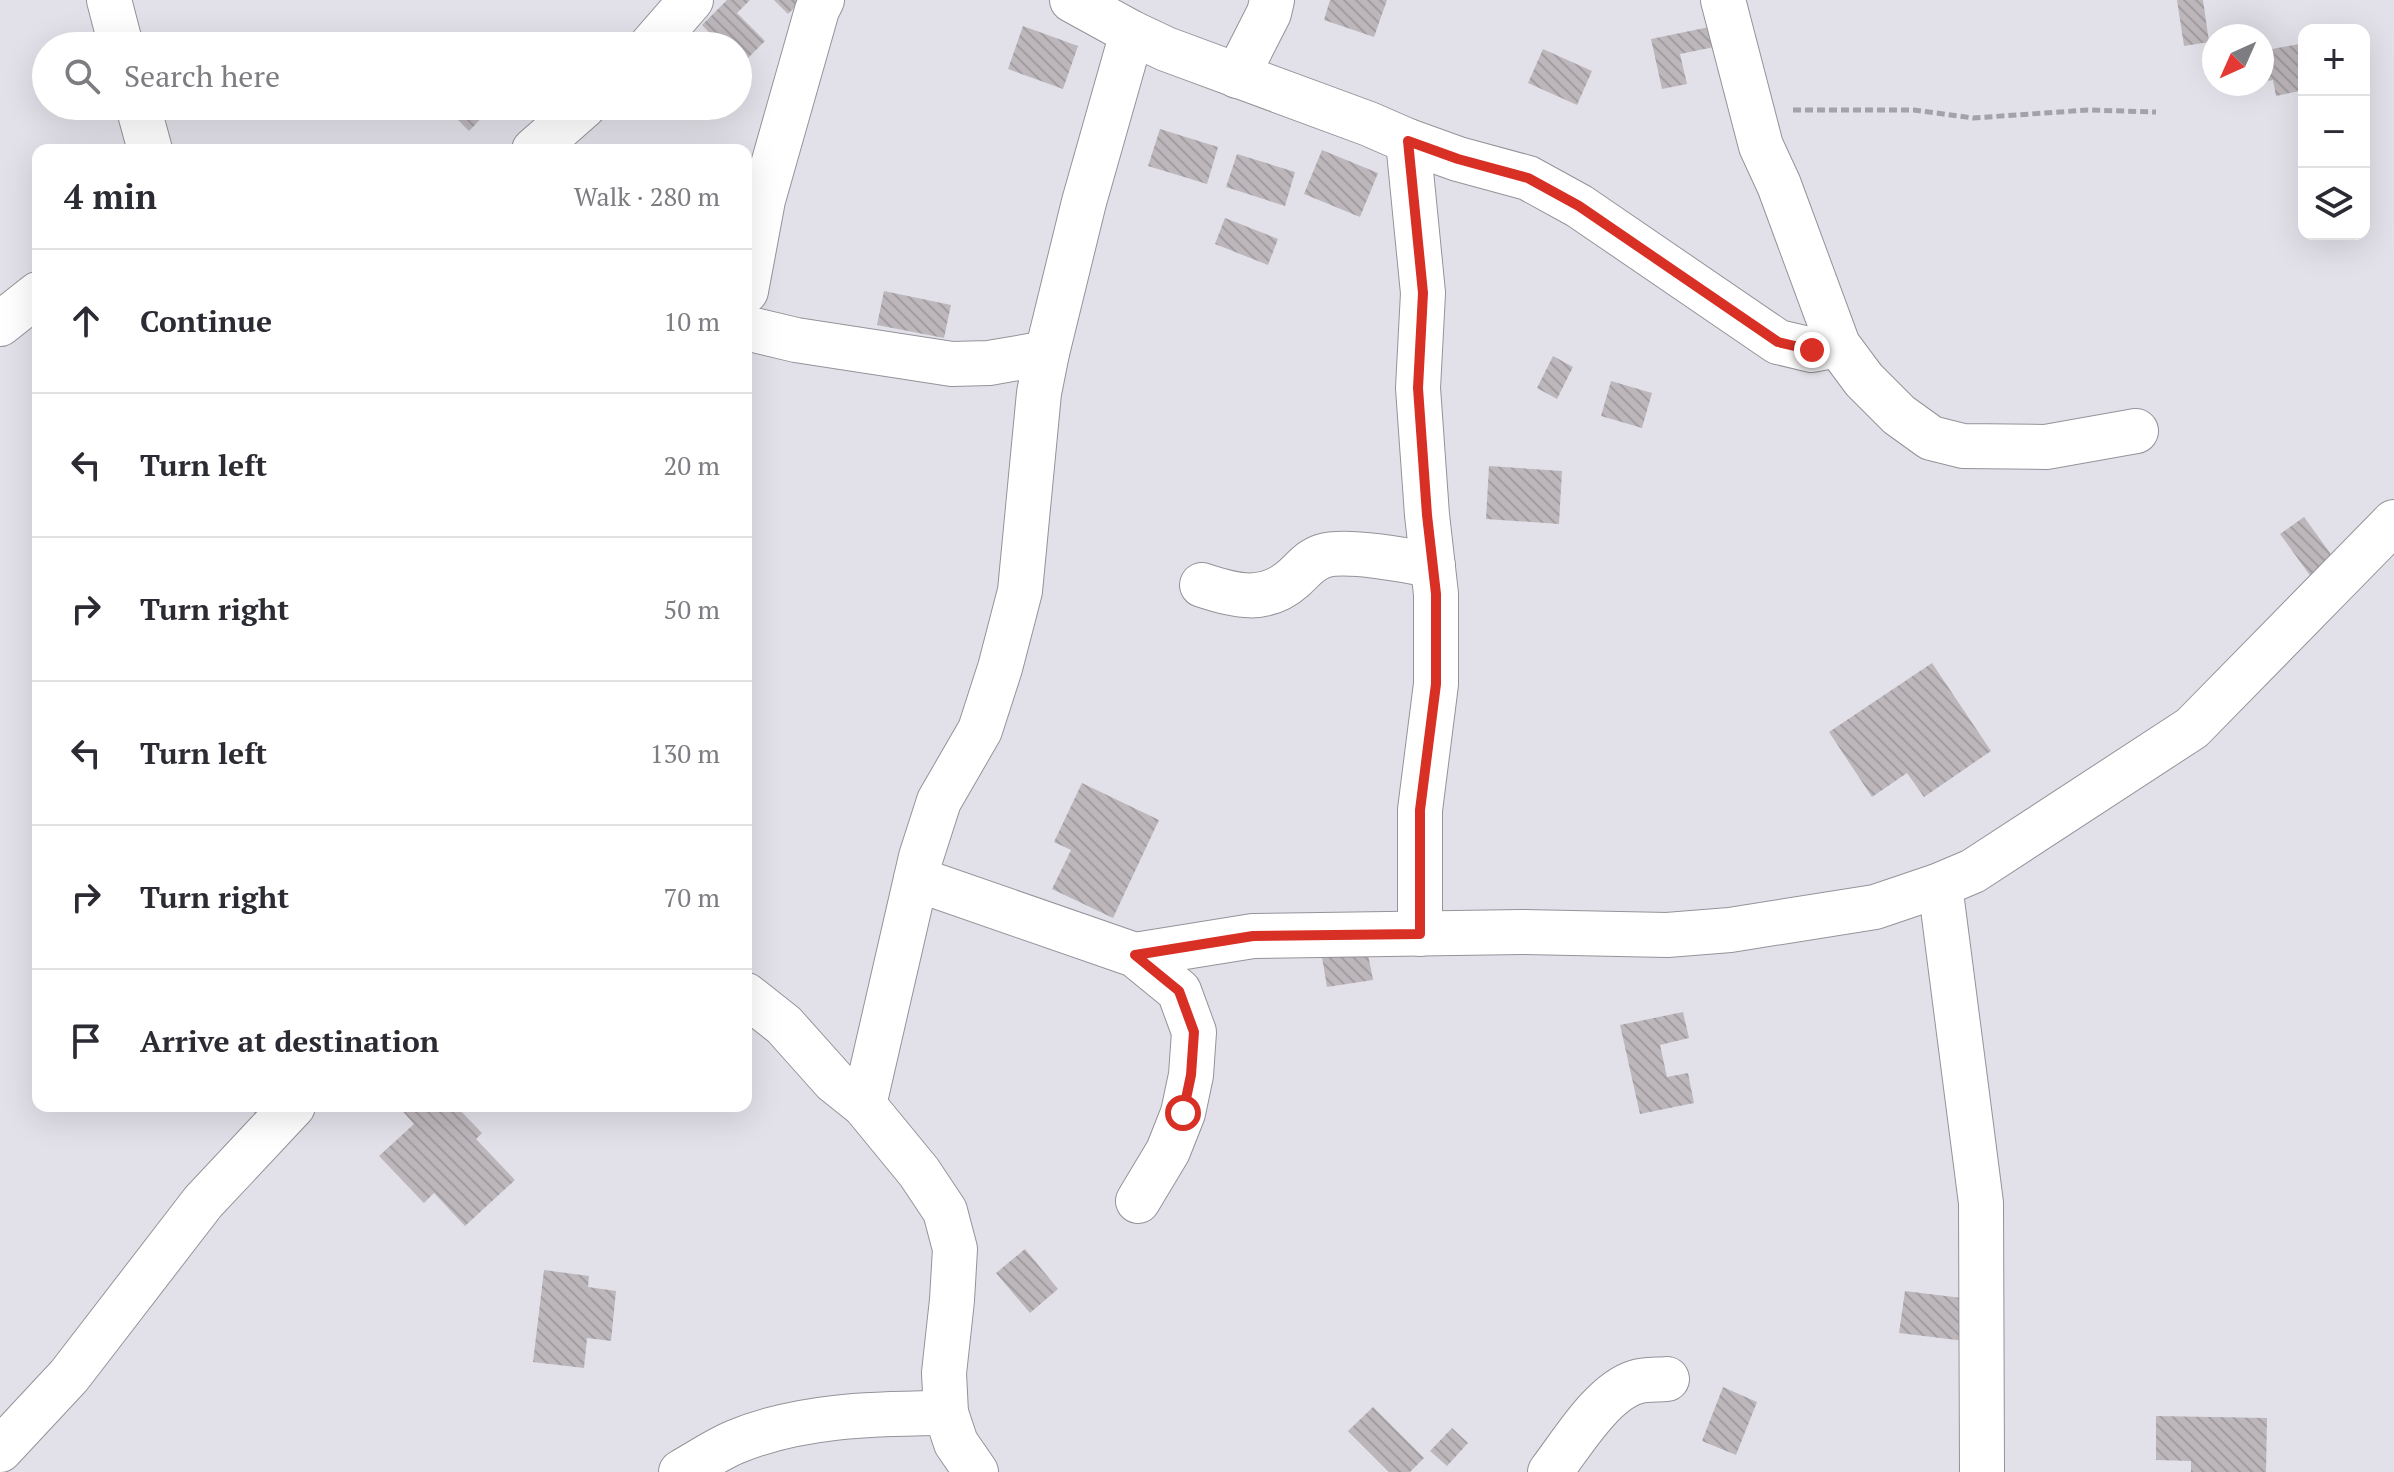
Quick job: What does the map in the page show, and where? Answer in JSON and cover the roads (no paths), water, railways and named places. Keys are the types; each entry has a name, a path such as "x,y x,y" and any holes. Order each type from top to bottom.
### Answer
{"street":[{"path":"109,0 117,32"},
{"path":"663,32 691,0"},
{"path":"752,259 763,200 822,0"},
{"path":"1072,0 1166,49 1458,159 1528,178 1579,206 1778,342 1812,350 1838,345"},
{"path":"1237,76 1269,13 1272,0"},
{"path":"1723,0 1761,146 1796,229 1838,345 1864,380 1899,415 1931,438 1963,446 2046,447 2136,431"},
{"path":"864,1105 916,879 939,801 980,730 1020,591 1039,393 1047,353 1084,202 1132,33"},
{"path":"142,120 148,144"},
{"path":"541,144 568,120"},
{"path":"1408,141 1423,293 1418,388 1436,594 1436,684 1420,810 1420,934"},
{"path":"0,324 32,299"},
{"path":"752,329 796,340 952,364 989,363 1047,353"},
{"path":"1135,955 1253,936 1522,932 1667,935 1730,930 1875,907 1940,885 1973,871 2192,728 2394,522"},
{"path":"1202,585 1246,597 1269,593 1288,583 1309,562 1342,554 1433,566"},
{"path":"916,879 1135,955 1179,991 1194,1032 1191,1075 1183,1113 1168,1151 1138,1201"},
{"path":"1940,885 1981,1203 1982,1472"},
{"path":"681,1472 734,1443 787,1425 864,1414 952,1450 944,1373 955,1249 945,1211 919,1172 864,1105 834,1081 784,1025 752,1000"},
{"path":"0,1450 69,1376 203,1202 287,1112"},
{"path":"1550,1472 1600,1407 1617,1392 1637,1381 1667,1379"}]}
